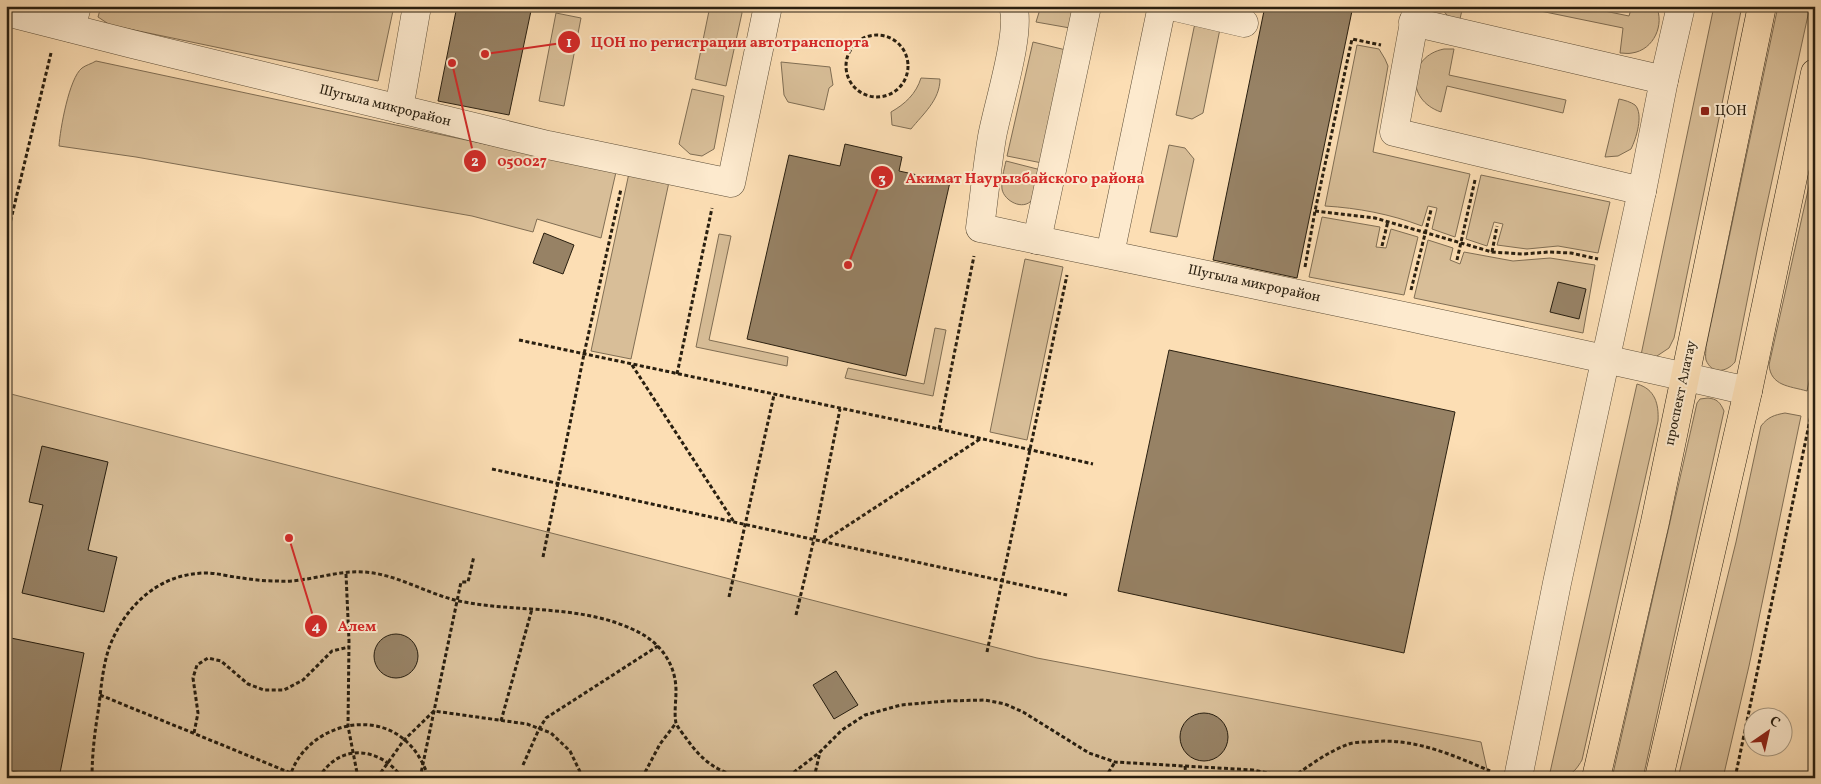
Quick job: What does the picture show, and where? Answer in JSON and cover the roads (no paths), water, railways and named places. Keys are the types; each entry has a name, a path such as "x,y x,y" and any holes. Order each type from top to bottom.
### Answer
{"main road":[{"name":"проспект Алатау","path":"1596,778 1655,522 1762,6"},
{"path":"1659,778 1748,391 1815,72"}],"street":[{"path":"399,109 417,6"},
{"name":"Шугыла микрорайон","path":"6,12 69,20 399,109 548,145 731,183 768,6"},
{"name":"Шугыла микрорайон","path":"1013,6 1015,12 1013,44 992,137 980,228 1405,315 1607,358 1748,391"},
{"path":"1037,240 1087,6"},
{"path":"1110,254 1162,6"},
{"path":"1171,6 1244,23"},
{"path":"1506,775 1557,583 1607,358 1681,6"},
{"path":"1642,191 1394,132 1415,14 1664,80"}],"place":[{"name":"ЦОН по регистрации автотранспорта","path":"485,54"},
{"name":"050027","path":"452,63"},
{"name":"ЦОН","path":"1705,111"},
{"name":"Акимат Наурызбайского района","path":"848,265"},
{"name":"Алем","path":"289,538"}]}
